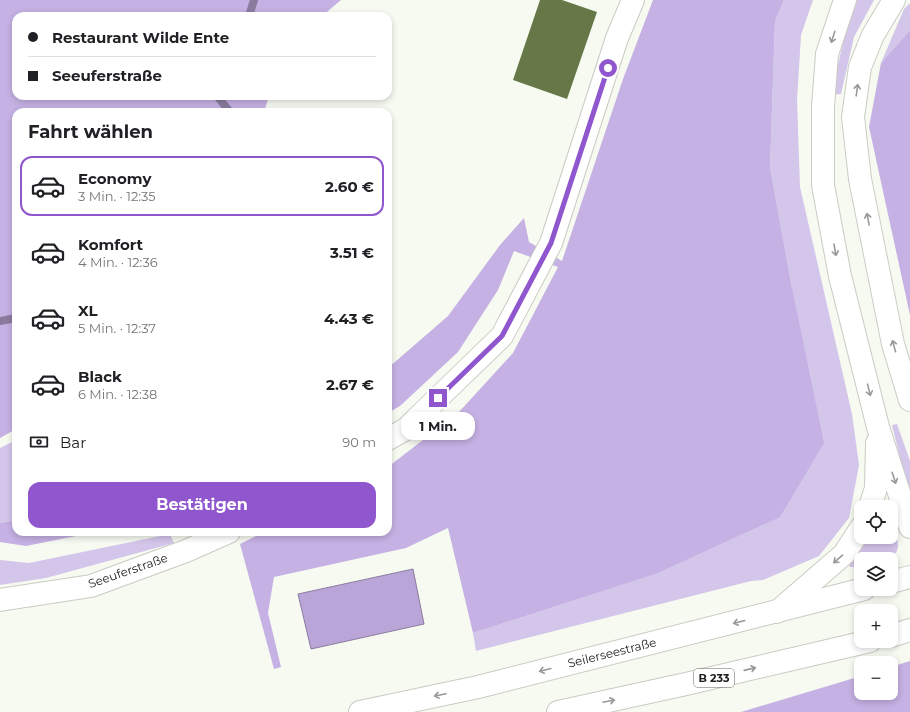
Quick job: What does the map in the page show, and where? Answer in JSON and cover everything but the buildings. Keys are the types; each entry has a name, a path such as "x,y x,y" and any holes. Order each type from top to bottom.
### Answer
{"main road":[{"path":"392,437 406,429 502,336 551,243 617,38 633,0"},
{"path":"845,0 827,54 823,107 823,185 840,276 878,427 910,527"},
{"path":"894,0 873,35 860,67 853,117 860,179 893,344 908,392"},
{"path":"872,500 876,488 878,427"},
{"name":"Seeuferstraße","path":"0,600 91,586 186,551 220,536"},
{"path":"777,612 844,554 854,539"},
{"path":"898,580 910,577"},
{"name":"Seilerseestraße","path":"360,712 478,687 854,592"},
{"path":"898,634 910,630"},
{"name":"B 233","path":"558,712 854,645"}],"shaded area":[{"path":"0,0 341,0 327,12 12,12 12,100 268,100 265,108 12,108 12,431 0,438"},
{"path":"653,0 784,0 775,21 770,167 792,288 824,443 780,517 653,575 473,633 448,528 406,548 274,577 268,613 281,667 274,669 240,544 256,536 392,536 392,464 459,412 513,353 558,267 514,251 498,290 458,352 400,406 392,411 392,365 448,316 500,245 524,218 529,242 562,261 623,79"},
{"path":"784,0 813,0 801,35 797,100 800,187 852,414 859,465 849,518 819,556 763,580 751,581 476,651 473,633 653,575 792,288 770,167 775,21"},
{"path":"856,0 874,0 854,37 841,94 831,95 846,30"},
{"path":"910,3 910,30 881,63 904,9"},
{"path":"910,30 910,315 869,127 881,63"},
{"path":"897,424 910,461 910,498 892,425"},
{"path":"12,442 12,521 0,523 0,448"},
{"path":"12,521 12,536 76,536 26,546 0,542 0,523"},
{"path":"160,536 171,536 174,543 46,578 0,585 0,560 29,563"},
{"path":"864,544 898,545 896,552 859,552"},
{"path":"854,558 854,567 850,567 849,565"},
{"path":"413,569 424,624 311,649 298,594"},
{"path":"910,661 910,712 741,712 854,678 854,700 898,700 898,665"}],"waterway":[{"path":"250,12 254,0"},
{"path":"220,100 227,108"},
{"path":"0,321 12,319"}],"route":[{"path":"438,398 502,336 551,243 608,68"}]}
